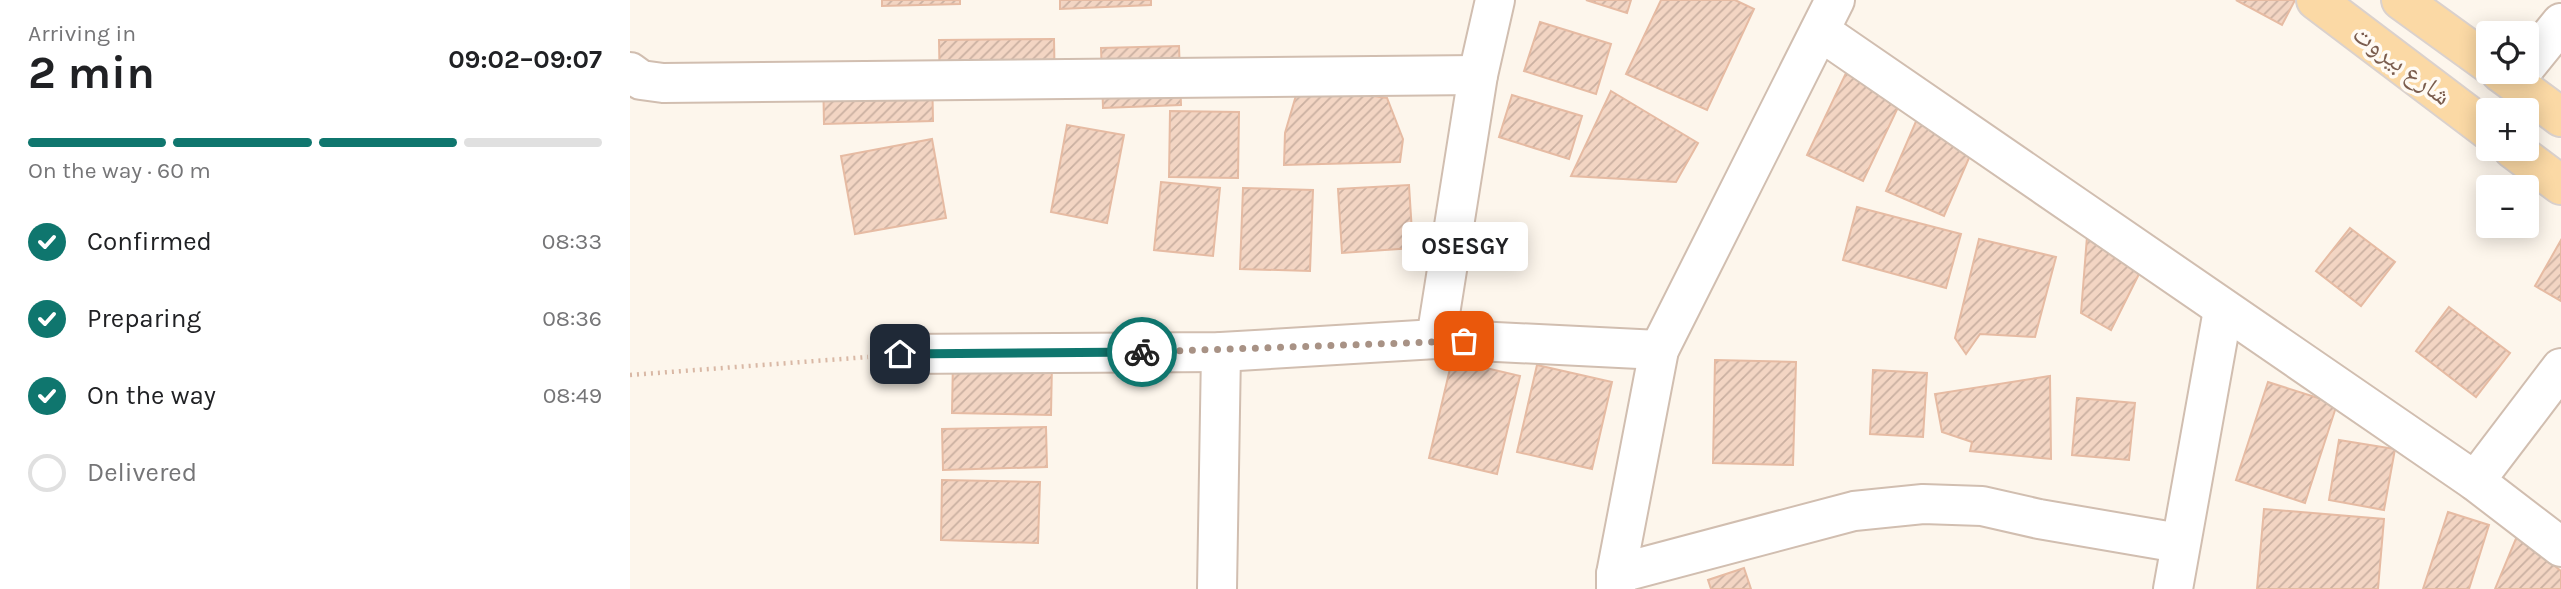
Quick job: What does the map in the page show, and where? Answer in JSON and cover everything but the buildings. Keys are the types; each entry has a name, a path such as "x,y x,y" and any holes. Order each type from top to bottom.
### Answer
{"main road":[{"name":"شارع بيروت","path":"2316,0 2476,121"},
{"name":"شارع بيروت","path":"2401,0 2476,49"},
{"name":"شارع بيروت","path":"2524,84 2561,117"},
{"path":"2529,161 2561,185"}],"street":[{"path":"1436,339 1478,75 1496,0"},
{"path":"2179,543 2039,519 1982,506 1923,504 1854,511 1616,582 1659,350 1827,15 2223,310 2475,481 2561,547"},
{"path":"2539,44 2561,23"},
{"path":"630,72 641,80 663,83 1478,75"},
{"path":"2173,589 2179,543 2223,310"},
{"path":"900,354 1221,352 1436,339 1659,350"},
{"path":"1217,589 1221,352"},
{"path":"2475,481 2561,368"}],"path":[{"path":"630,375 900,354"}],"way so far":[{"path":"1142,352 1221,352 1436,339 1464,341"}],"place":[{"name":"OSESGY","path":"1464,341"}],"route":[{"path":"900,354 1142,352"}]}
